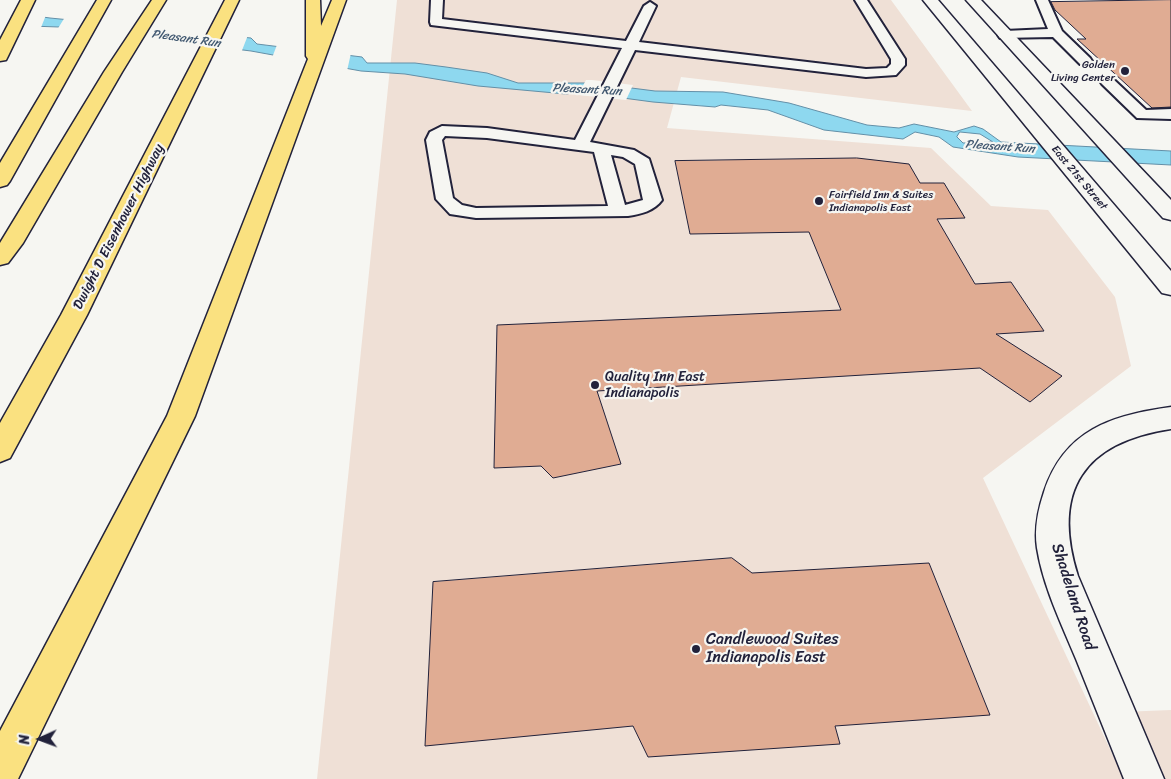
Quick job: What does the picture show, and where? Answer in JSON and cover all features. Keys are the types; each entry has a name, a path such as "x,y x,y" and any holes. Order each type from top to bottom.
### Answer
{"highway":[{"path":"1,55 28,0"},
{"path":"0,181 104,0"},
{"path":"0,258 12,243 112,72 159,0"},
{"path":"313,0 314,63"},
{"path":"0,772 181,416 339,0"},
{"name":"Dwight D Eisenhower Highway","path":"0,450 70,323 192,84 230,4"}],"main road":[{"name":"East 21st Street","path":"930,0 1171,287"},
{"path":"973,0 1171,213"},
{"name":"Shadeland Road","path":"1144,779 1070,599 1054,550 1051,524 1062,478 1070,463 1089,445 1126,426 1171,418"}],"lane":[{"path":"437,0 436,22 866,73 891,72 898,65 898,60 862,0"},
{"path":"1042,0 1056,33 1085,61"},
{"path":"580,145 596,118 647,12"},
{"path":"1005,35 1056,33"},
{"path":"1107,82 1142,115 1171,114"},
{"path":"442,131 466,131 580,145 628,153 643,162 653,200 646,207 635,211 618,212 476,214 456,210 445,199 434,140 436,135 442,131"},
{"path":"601,148 618,212"}],"shaded area":[{"path":"397,0 891,0 972,111 681,77 667,128 931,148 991,206 1048,210 1115,297 1131,366 983,478 1124,779 317,779"},
{"path":"1171,710 1171,779 1126,779 1096,713"}],"water":[{"name":"Pleasant Run","path":"0,11 50,18 251,38 257,44 362,57 367,63 415,63 446,67 487,73 518,83 592,83 655,91 723,92 789,103 867,125 899,128 914,124 954,132 974,126 983,129 1001,142 1171,151 1171,165 1018,157 953,147 939,137 915,132 903,139 824,130 768,110 721,105 715,107 653,102 578,92 566,94 478,86 405,74 361,71 251,51 59,27 0,25","holes":["960,132 980,134 993,142 963,143 957,137"]}],"pier":[{"path":"0,9 46,15 40,30 0,27"},
{"path":"65,17 248,35 241,53 57,30"},
{"path":"278,42 351,53 347,71 272,58"},
{"path":"586,80 633,85 626,100 578,95"}],"building":[{"path":"1171,0 1171,107 1152,108 1077,39 1086,39 1055,10 1051,2"},
{"name":"Quality Inn East Indianapolis","path":"857,158 909,164 920,183 944,183 965,218 937,219 975,284 1011,282 1044,331 996,334 1062,376 1030,402 980,368 597,391 621,464 553,478 541,466 494,468 497,325 841,310 809,232 690,234 675,161"},
{"name":"Candlewood Suites Indianapolis East","path":"732,558 752,573 929,563 990,715 835,726 840,744 648,757 633,726 425,746 433,582"}],"place":[{"name":"Golden Living Center","path":"1125,71"},
{"name":"Fairfield Inn & Suites Indianapolis East","path":"819,201"},
{"name":"Quality Inn East Indianapolis","path":"595,385"},
{"name":"Candlewood Suites Indianapolis East","path":"696,649"}]}
